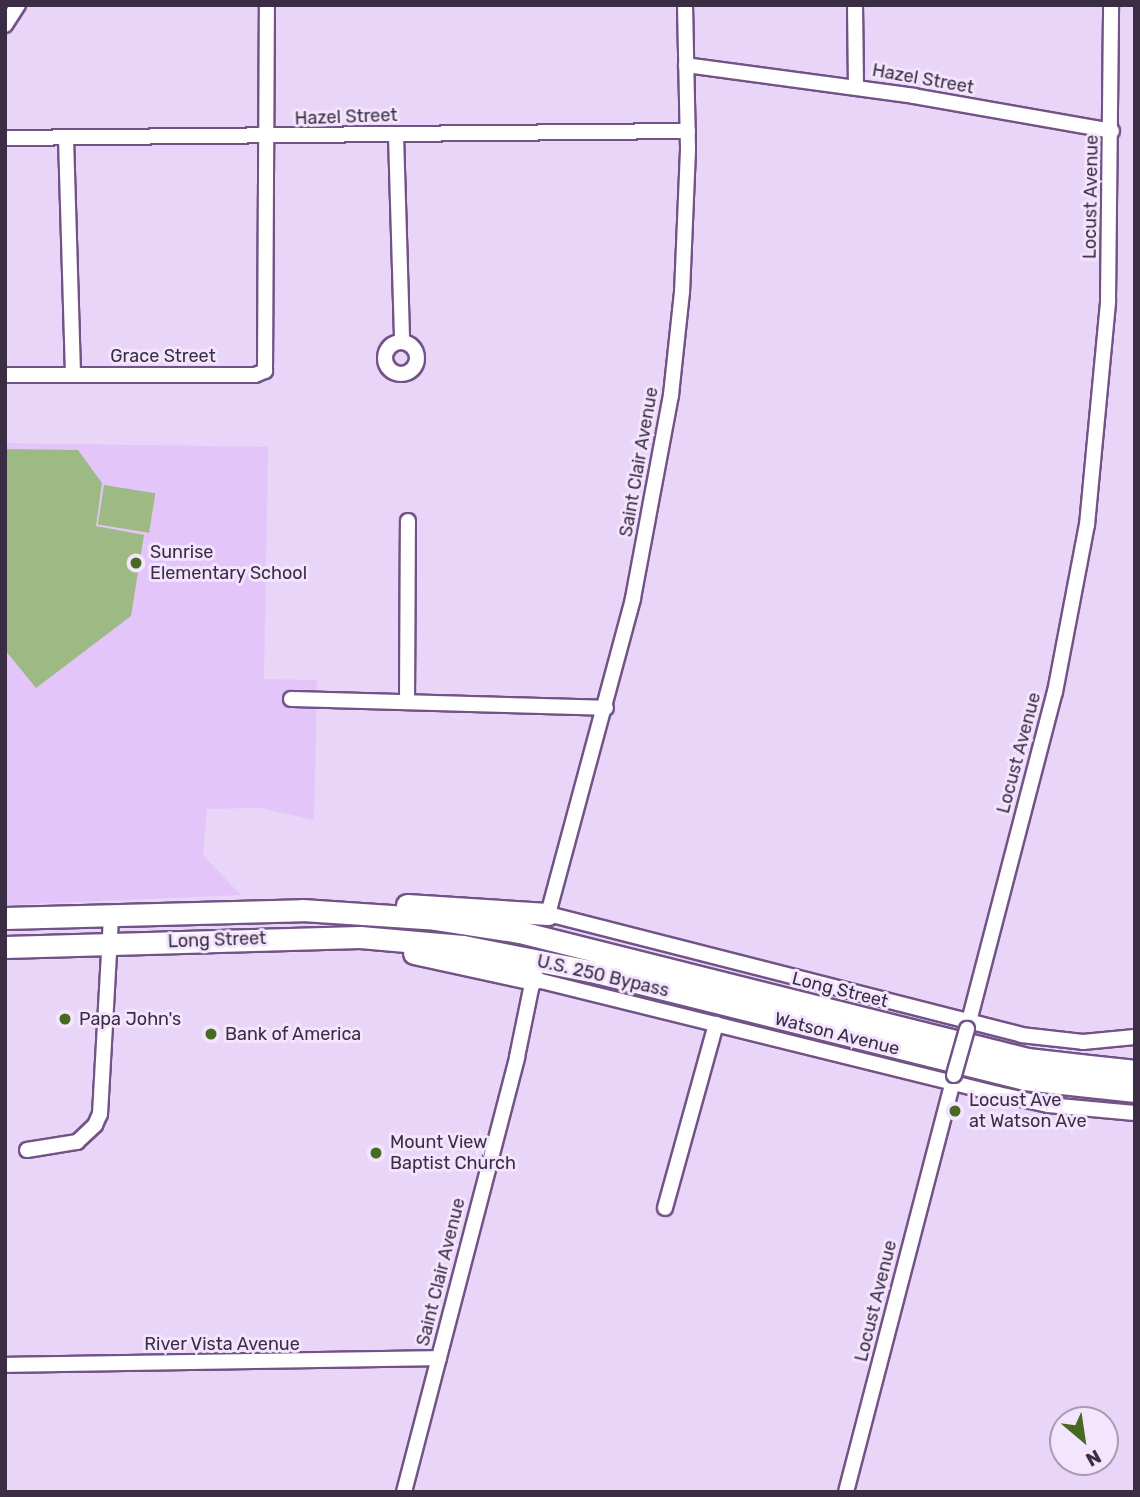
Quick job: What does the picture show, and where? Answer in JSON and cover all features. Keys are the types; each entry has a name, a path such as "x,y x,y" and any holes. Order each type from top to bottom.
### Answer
{"highway":[{"path":"5,918 339,910 425,904 548,914"},
{"path":"339,910 520,932 1027,1059 1135,1071"},
{"path":"323,937 360,949 412,953 533,979"},
{"name":"Long Street","path":"5,947 323,937"},
{"name":"U.S. 250 Bypass","path":"323,937 406,940 503,953 1024,1079 1135,1091"}],"street":[{"path":"5,25 18,5"},
{"name":"Grace Street","path":"5,375 260,375 268,366 267,5"},
{"name":"Saint Clair Avenue","path":"548,914 606,708 633,599 671,395 682,292 688,131 685,5"},
{"path":"856,5 856,87"},
{"name":"Locust Avenue","path":"846,1492 1055,692 1087,525 1108,301 1112,131 1111,5"},
{"name":"Hazel Street","path":"686,65 856,87 1112,131"},
{"name":"Hazel Street","path":"5,138 269,139 688,131"},
{"path":"396,135 402,342"},
{"path":"66,138 73,375"},
{"path":"407,701 408,521"},
{"path":"291,699 606,708"},
{"name":"Long Street","path":"548,914 968,1025 1055,1040 1135,1037"},
{"path":"27,1150 77,1142 95,1125 100,1114 111,915"},
{"name":"Saint Clair Avenue","path":"404,1492 533,979"},
{"name":"Watson Avenue","path":"533,979 1048,1104 1135,1113"},
{"path":"665,1208 716,1024"},
{"name":"River Vista Avenue","path":"5,1365 439,1358"}],"shaded area":[{"name":"Sunrise Elementary School","path":"5,443 268,447 264,679 317,680 314,820 260,808 207,809 203,855 241,895 5,905"}],"green space":[{"path":"5,449 78,450 102,483 96,526 144,535 131,616 36,688 5,650"},
{"path":"104,485 155,493 149,533 98,525"}],"place":[{"name":"Sunrise Elementary School","path":"136,563"},
{"name":"Papa John's","path":"65,1019"},
{"name":"Bank of America","path":"211,1034"},
{"name":"Locust Ave at Watson Ave","path":"955,1111"},
{"name":"Mount View Baptist Church","path":"376,1153"}]}
